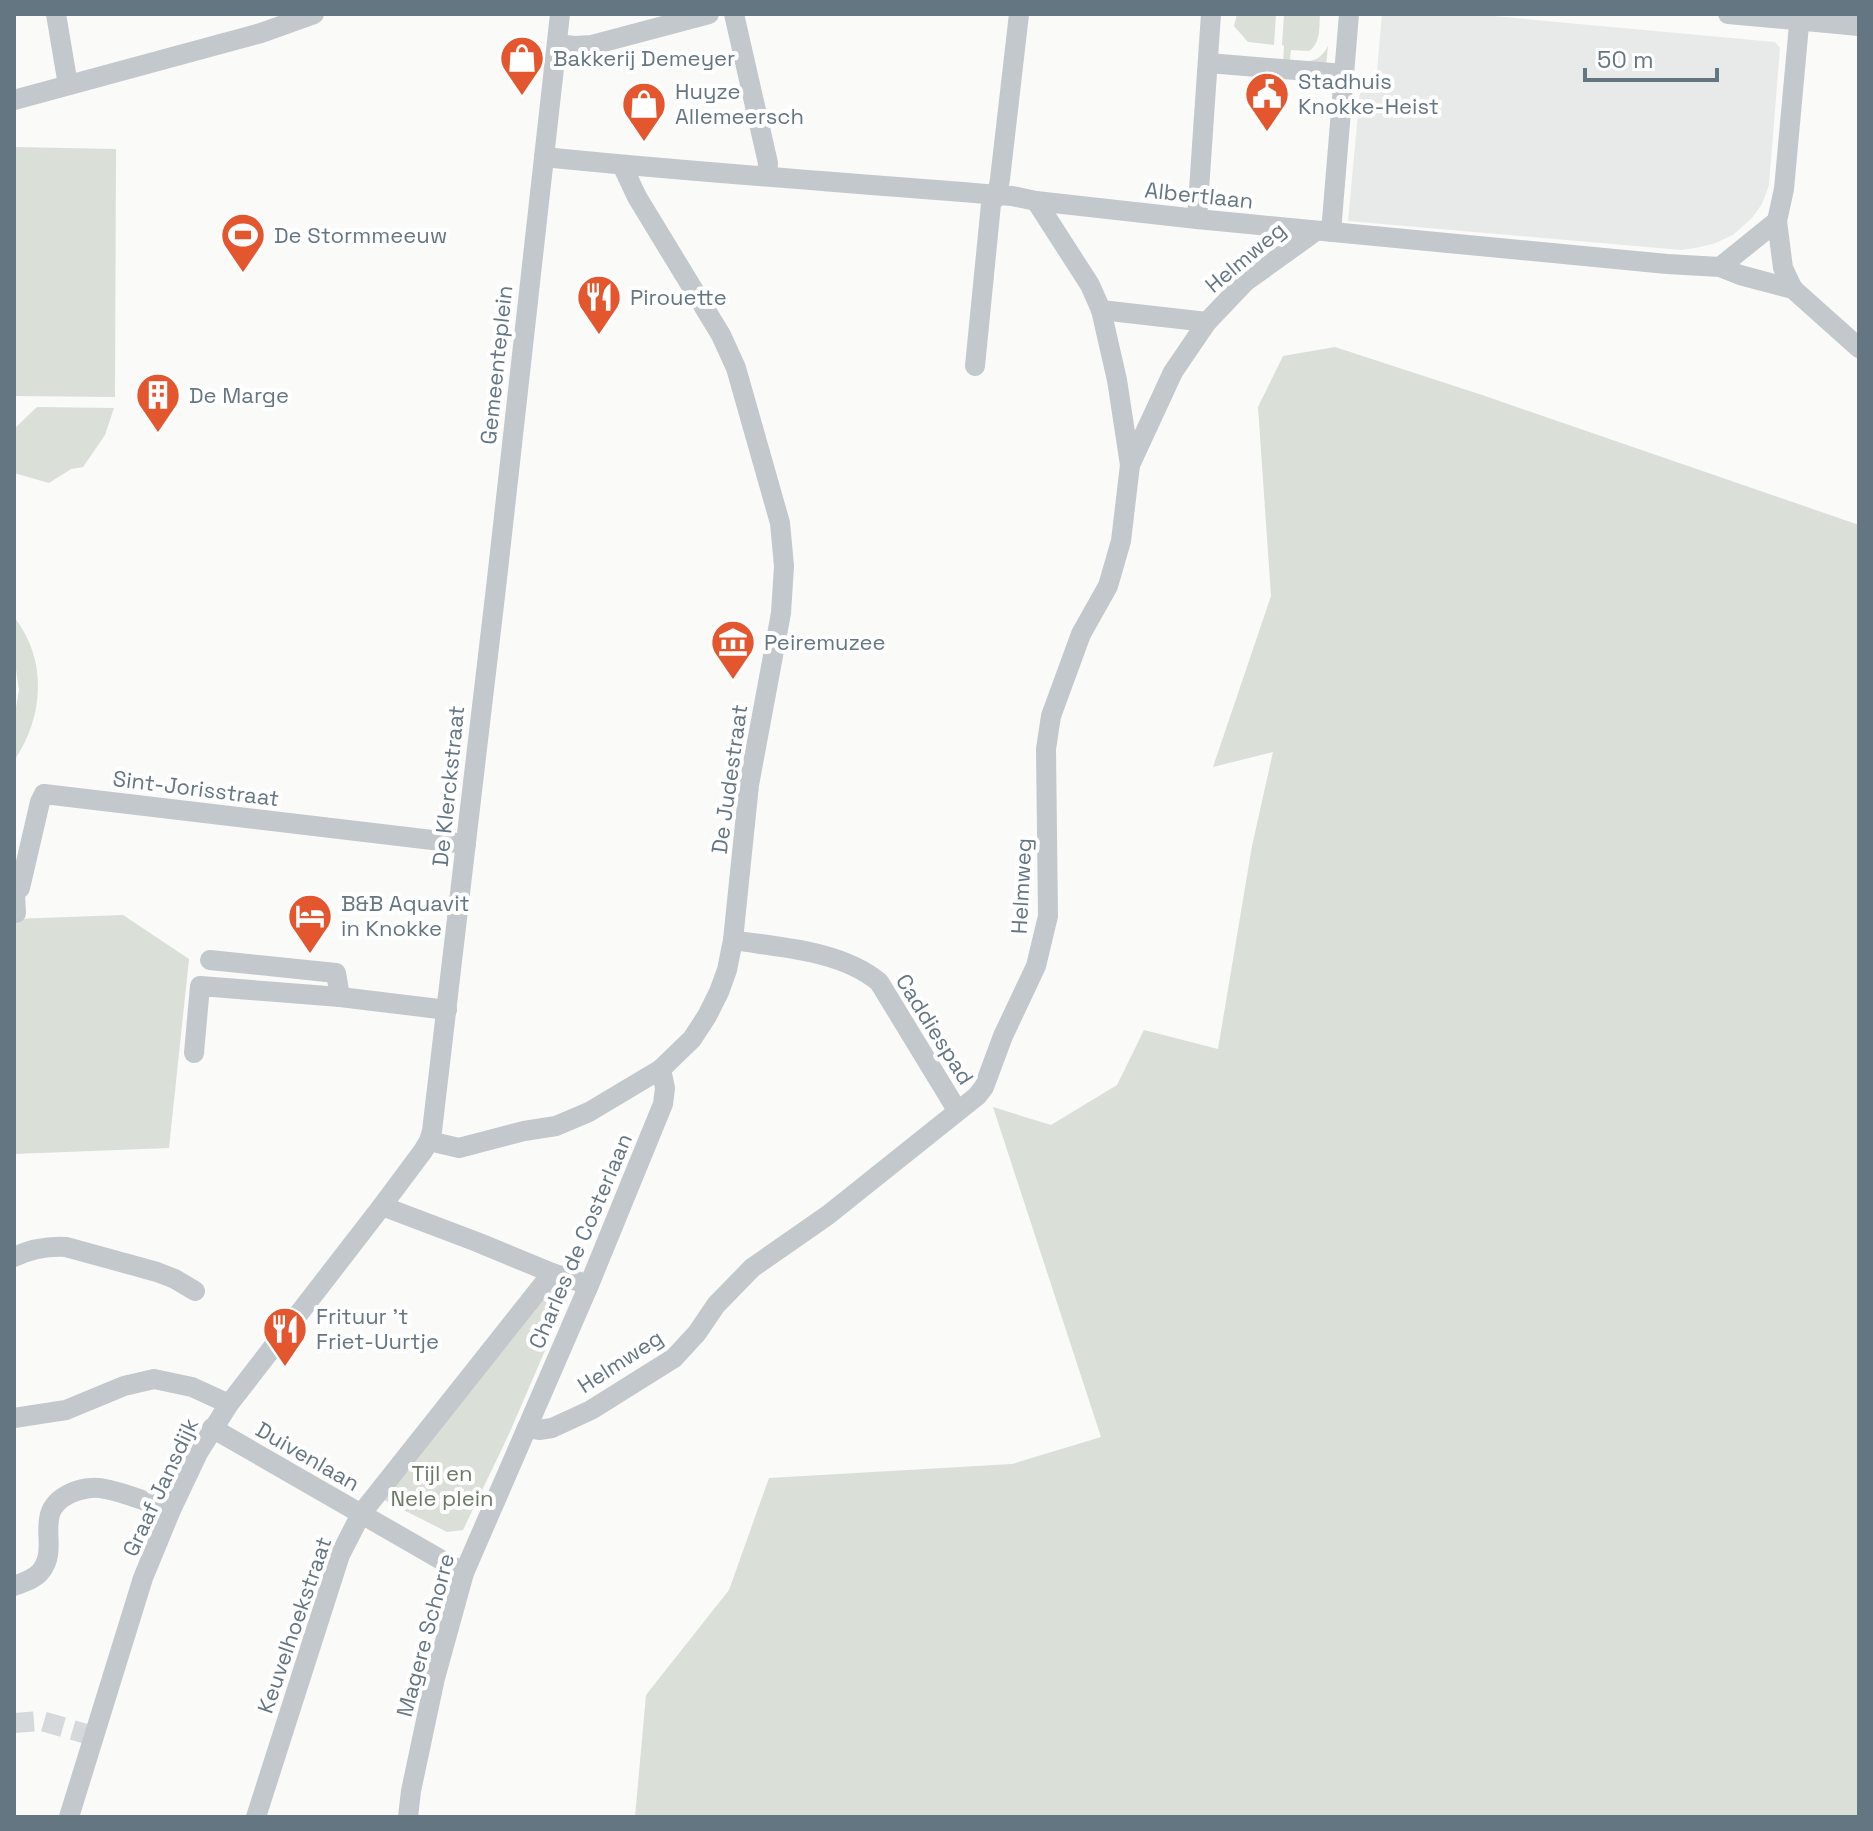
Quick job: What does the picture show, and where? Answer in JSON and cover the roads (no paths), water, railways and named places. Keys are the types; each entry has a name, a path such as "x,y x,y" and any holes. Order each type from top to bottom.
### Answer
{"street":[{"path":"56,14 68,85"},
{"path":"14,100 261,33 287,18 314,14"},
{"name":"Gemeenteplein","path":"497,579 560,14"},
{"path":"557,44 592,45 709,14"},
{"path":"734,14 768,163 767,175"},
{"path":"975,366 991,204 997,195 1019,14"},
{"path":"1197,219 1211,14"},
{"path":"1323,231 1349,14"},
{"path":"1728,14 1799,17 1859,26"},
{"path":"1793,289 1783,268 1777,221 1784,189 1799,17"},
{"path":"1208,63 1344,74"},
{"path":"544,157 622,165"},
{"name":"Albertlaan","path":"622,165 997,195 1197,219 1720,267 1793,289 1859,348"},
{"name":"De Judestraat","path":"429,1141 459,1148 556,1126 589,1112 661,1069 692,1039 707,1016 727,970 733,940 749,785 781,613 784,566 780,523 736,368 721,335 637,197 622,165"},
{"path":"1036,201 1090,285 1101,310 1117,380 1130,465"},
{"path":"1720,267 1777,221"},
{"name":"Helmweg","path":"527,1428 552,1428 591,1410 674,1358 697,1333 716,1305 752,1268 828,1215 977,1096 984,1087 1003,1036 1036,966 1045,934 1048,916 1046,749 1051,716 1081,634 1108,586 1121,541 1130,465 1173,372 1207,322 1245,282 1323,231"},
{"path":"1101,310 1207,322"},
{"name":"De Klerckstraat","path":"429,1141 497,579"},
{"name":"Sint-Jorisstraat","path":"16,913 15,893 20,888 44,794 466,844"},
{"name":"Caddiespad","path":"733,940 838,958 867,972 879,982 957,1110"},
{"path":"210,960 336,973 340,997"},
{"path":"194,1053 200,986 340,997 447,1010"},
{"name":"Charles de Costerlaan","path":"527,1428 663,1104 665,1088 661,1069"},
{"name":"Graaf Jansdijk","path":"69,1817 132,1608 171,1510 198,1453 229,1404 429,1141"},
{"path":"382,1206 589,1285"},
{"path":"14,1257 39,1248 66,1247 157,1272 195,1291"},
{"name":"Keuvelhoekstraat","path":"256,1817 340,1555 361,1514 552,1273"},
{"path":"14,1418 66,1410 124,1386 154,1379 192,1387 229,1404"},
{"name":"Duivenlaan","path":"212,1428 464,1573"},
{"name":"Magere Schorre","path":"408,1817 435,1678 464,1573 527,1428"},
{"path":"14,1586 35,1577 44,1567 48,1553 50,1510 67,1494 104,1488 171,1510"}],"tunnel":[{"path":"14,1723 42,1721 93,1736"}],"place":[{"name":"Bakkerij Demeyer","path":"522,97"},
{"name":"Stadhuis Knokke-Heist","path":"1267,133"},
{"name":"Huyze Allemeersch","path":"644,143"},
{"name":"De Stormmeeuw","path":"243,274"},
{"name":"Pirouette","path":"599,336"},
{"name":"De Marge","path":"158,434"},
{"name":"Peiremuzee","path":"733,681"},
{"name":"B&B Aquavit in Knokke","path":"310,955"},
{"name":"Frituur 't Friet-Uurtje","path":"285,1368"}],"park label":[{"name":"Tijl en Nele plein","path":"442,1486"}]}
